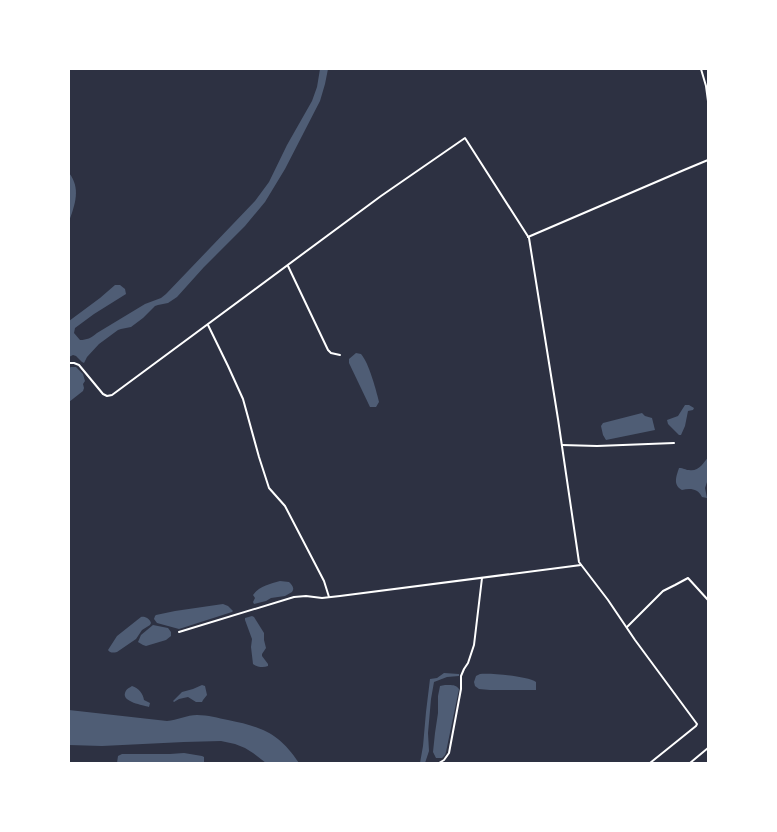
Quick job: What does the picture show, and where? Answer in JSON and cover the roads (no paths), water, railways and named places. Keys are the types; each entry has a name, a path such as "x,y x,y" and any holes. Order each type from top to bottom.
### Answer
{"street":[{"path":"701,69 706,86 708,101"},
{"path":"69,363 79,365 102,394 107,396 111,395 208,325 381,196 465,138 528,237 532,252 578,558 581,565 697,724 650,763"},
{"path":"528,237 708,160"},
{"path":"288,265 328,350 340,355"},
{"path":"208,325 243,399 269,488 285,506 324,581 329,597"},
{"path":"562,445 597,446 674,443"},
{"path":"179,632 300,596 322,598 581,565"},
{"path":"439,763 444,760 449,753 461,689 461,676 468,663 474,645 482,578"},
{"path":"627,627 663,591 688,578 708,600"},
{"path":"690,763 708,748"}],"water":[{"path":"320,69 328,69 320,101 285,169 265,202 245,226 204,267 177,297 168,303 155,306 131,327 118,330 99,344 87,357 84,363 76,356 73,355 69,357 69,321 115,285 120,285 125,289 126,294 75,328 74,333 80,340 85,340 91,337 145,304 161,298 255,201 269,182 287,145 312,101 317,87"},
{"path":"69,173 75,185 76,197 69,221"},
{"path":"356,353 361,354 369,370 379,402 376,407 370,407 349,363 349,359"},
{"path":"76,367 83,374 85,381 83,384 83,391 69,402 69,368"},
{"path":"685,405 689,405 694,408 693,410 688,411 685,426 681,435 679,435 668,424 667,420 678,416"},
{"path":"642,413 645,416 652,418 655,430 606,440 601,426 603,423"},
{"path":"708,457 708,479 705,488 707,498 702,497 694,490 682,490 677,486 676,480 679,468 695,470 705,462"},
{"path":"280,581 289,582 292,585 293,591 285,596 271,598 254,604 253,602 255,598 253,595 258,589"},
{"path":"223,604 228,606 233,611 179,629 157,623 154,619 156,615"},
{"path":"252,616 264,633 266,648 262,656 268,664 266,667 260,667 253,664 251,647 252,639 245,620 245,618"},
{"path":"141,617 148,619 151,623 150,625 142,630 136,639 117,652 109,651 108,650 117,636"},
{"path":"153,625 168,628 171,632 171,636 166,640 146,646 138,642 141,635"},
{"path":"444,673 459,674 459,676 447,677 434,682 428,733 429,751 425,763 420,763 430,679 437,678"},
{"path":"480,674 509,675 525,678 536,682 536,690 479,689 475,686 474,682 476,676"},
{"path":"202,685 205,686 207,695 202,702 196,702 188,697 174,702 173,701 182,692"},
{"path":"132,686 137,688 144,700 150,703 149,707 134,703 127,699 125,692"},
{"path":"440,686 455,686 459,689 445,755 442,758 436,758 433,752 438,713 438,696"},
{"path":"69,710 167,721 201,715 251,725 277,738 292,753 299,763 266,763 245,748 221,741 102,746 69,745"},
{"path":"184,753 204,757 204,763 117,763 118,756 122,754"}]}
